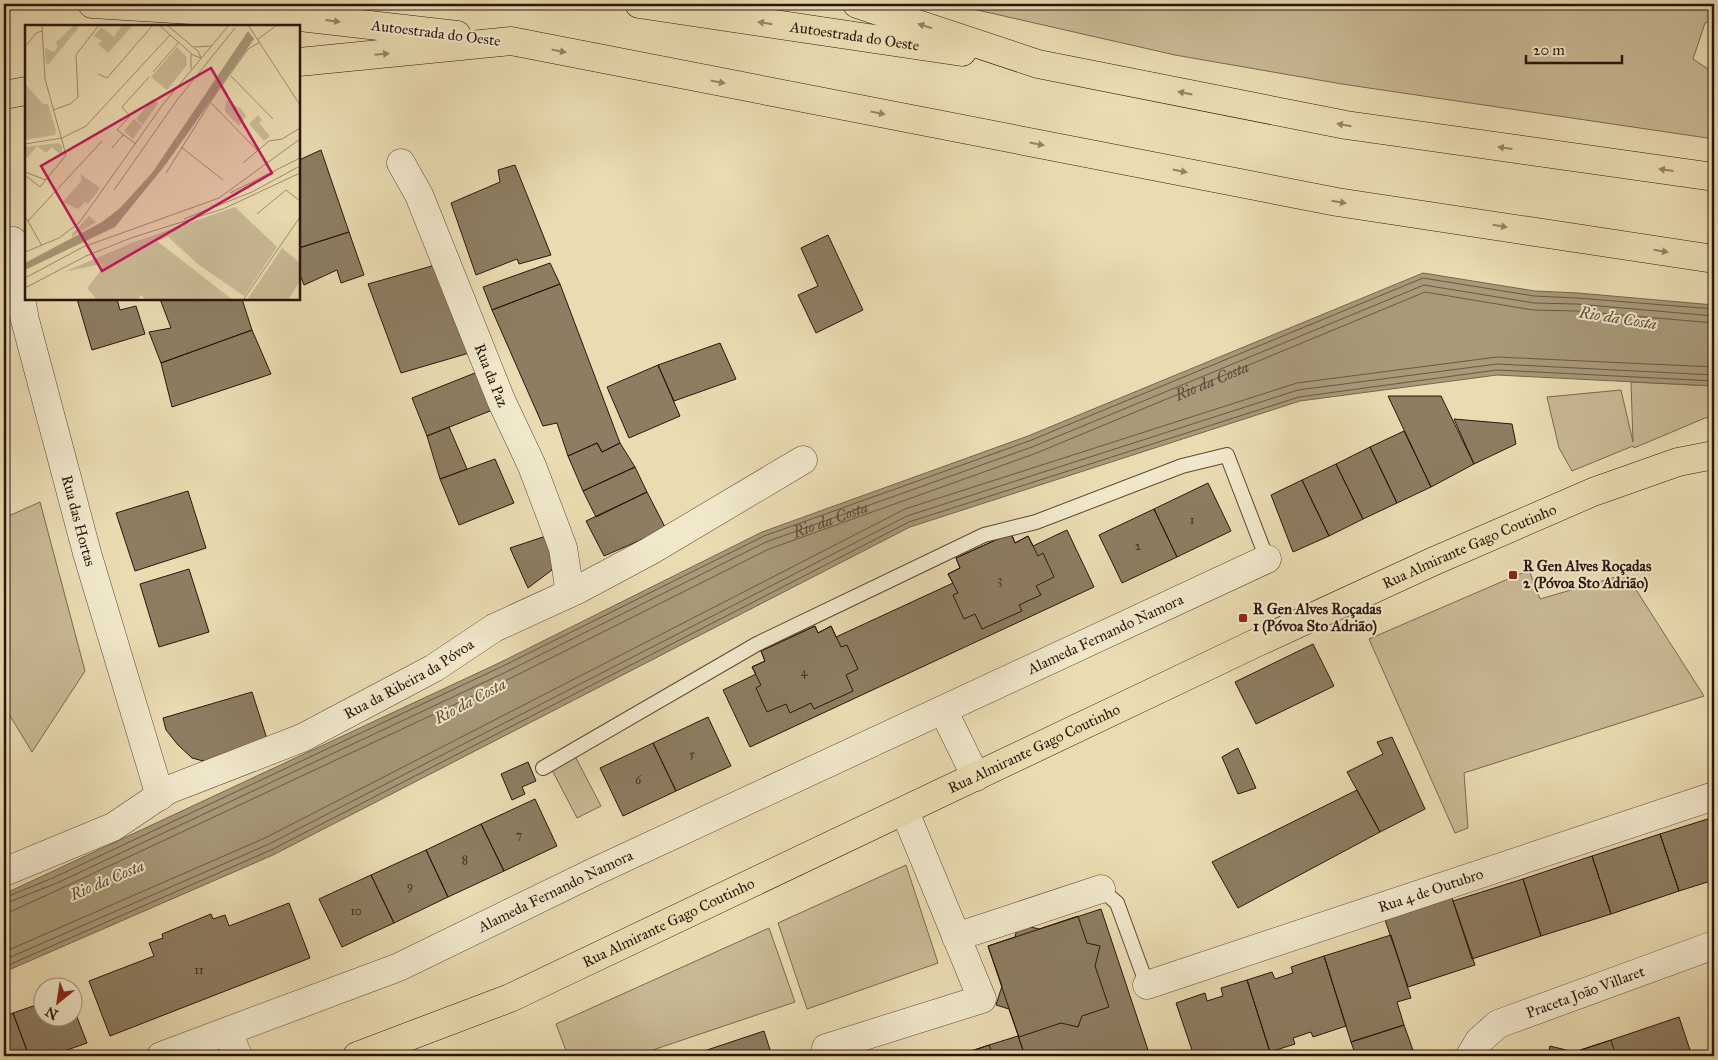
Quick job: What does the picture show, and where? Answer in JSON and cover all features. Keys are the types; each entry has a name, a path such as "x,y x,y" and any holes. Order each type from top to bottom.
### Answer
{"main road":[{"name":"Autoestrada do Oeste","path":"92,4 291,16 511,41"},
{"name":"Autoestrada do Oeste","path":"640,4 1038,64"},
{"path":"857,4 1038,64 1346,125 1714,177"},
{"path":"300,62 511,41 1337,202 1714,259"},
{"path":"4,95 25,91"},
{"name":"Rua Almirante Gago Coutinho","path":"357,1056 510,998 1342,603 1492,535 1593,492 1678,462 1714,455"}],"street":[{"name":"Rua da Paz","path":"401,162 419,195 501,400 532,466 563,548 570,593"},
{"name":"Rua das Hortas","path":"14,240 12,253 25,320 87,553 160,796"},
{"name":"Rua da Ribeira da Póvoa","path":"4,872 113,827 168,790 302,738 434,668 494,628 570,593 650,551 803,460"},
{"name":"Alameda Fernando Namora","path":"161,1056 233,1044 596,871 1267,559"},
{"path":"942,710 976,777"},
{"name":"Rua 4 de Outubro","path":"1147,985 1714,796"},
{"path":"829,1056 826,1048 982,999 905,812"},
{"path":"956,937 1101,889"},
{"name":"Praceta João Villaret","path":"1470,1056 1479,1040 1498,1024 1714,946"}],"lane":[{"path":"543,768 757,644 984,535 1036,522 1182,466 1227,455 1267,559"},
{"path":"1101,889 1117,904 1147,985"}],"shaded area":[{"path":"951,4 1714,4 1714,19 1705,23 1693,59 1714,73 1714,139 1342,84 1175,55"},
{"path":"1631,382 1714,386 1714,417 1705,418 1634,448 1633,446 1572,471 1559,448 1547,397 1621,390 1633,442"},
{"path":"40,502 85,671 32,752 4,706 4,518"},
{"path":"1529,570 1540,599 1626,574 1704,696 1464,773 1468,828 1455,833 1369,639"},
{"path":"575,756 601,806 577,818 551,768"},
{"path":"906,865 938,963 807,1009 778,923"},
{"path":"769,928 795,1002 635,1056 568,1056 556,1024"}],"water":[{"name":"Rio da Costa","path":"1423,273 1535,291 1714,305 1714,386 1497,375 1300,401 910,527 273,855 4,972 4,894 499,663 762,532 1028,436"}],"building":[{"path":"321,150 349,232 300,248 300,160"},
{"path":"515,165 551,255 519,264 517,259 476,275 451,203 500,182 498,170"},
{"path":"349,232 364,275 341,283 337,270 304,285 300,275 300,248"},
{"path":"828,235 863,310 816,333 798,295 818,286 801,248"},
{"path":"550,263 560,284 492,310 483,287"},
{"path":"439,264 476,351 401,373 368,284"},
{"path":"560,284 620,443 602,452 597,443 568,456 557,423 543,426 492,310"},
{"path":"77,300 117,300 120,310 136,306 145,334 92,350"},
{"path":"160,300 242,300 252,330 161,363 149,332 171,328"},
{"path":"252,330 271,374 172,407 161,363"},
{"path":"720,343 736,379 674,401 658,365"},
{"path":"658,365 680,416 629,438 607,387"},
{"path":"485,369 500,407 427,436 412,398"},
{"path":"1388,396 1441,396 1474,464 1431,487"},
{"path":"1454,419 1512,424 1516,444 1474,464"},
{"path":"449,427 467,469 440,479 427,436"},
{"path":"1404,431 1431,487 1397,503 1370,447"},
{"path":"597,443 602,452 620,443 635,467 583,491 568,456"},
{"path":"1370,447 1397,503 1363,519 1336,464"},
{"path":"495,459 514,503 459,525 440,479"},
{"path":"1336,464 1363,519 1329,536 1302,480"},
{"path":"635,467 647,492 596,517 583,491"},
{"path":"1302,480 1329,536 1293,552 1271,495"},
{"path":"1208,483 1231,531 1177,557 1154,509"},
{"path":"188,491 206,548 135,571 116,513"},
{"path":"647,492 666,529 604,556 586,521"},
{"path":"1154,509 1177,557 1122,583 1099,535"},
{"path":"1067,530 1094,587 750,747 723,690 756,674 752,667 765,661 761,651 815,626 818,633 831,626 836,637 953,583 948,574 960,568 956,558 1011,533 1015,543 1028,536 1033,546"},
{"path":"1011,533 1015,543 1028,536 1038,556 1043,553 1054,577 1036,586 1041,595 1019,605 1022,611 982,629 975,614 964,619 953,595 958,593 948,574 960,568 956,558"},
{"path":"549,535 555,556 552,570 528,588 510,548"},
{"path":"189,569 209,632 159,647 140,584"},
{"path":"815,626 818,633 831,626 841,647 847,645 858,669 846,675 853,691 814,709 811,703 790,713 786,704 767,712 756,688 761,685 752,667 765,661 761,651"},
{"path":"1313,644 1334,686 1256,724 1235,682"},
{"path":"252,692 267,739 207,762 192,758 166,730 163,718"},
{"path":"708,717 731,766 676,791 653,743"},
{"path":"1392,737 1425,809 1380,832 1347,772 1383,754 1377,742"},
{"path":"653,743 676,791 623,816 600,768"},
{"path":"1238,748 1256,788 1238,794 1222,757"},
{"path":"528,762 536,781 522,787 525,794 512,800 501,774"},
{"path":"1357,790 1380,832 1238,908 1212,862"},
{"path":"535,799 557,846 504,871 481,824"},
{"path":"1714,817 1714,880 1679,891 1660,834"},
{"path":"481,824 504,871 448,897 426,850"},
{"path":"1660,834 1679,891 1611,914 1592,856"},
{"path":"426,850 448,897 394,923 371,875"},
{"path":"1592,856 1611,914 1541,936 1523,879"},
{"path":"371,875 394,923 342,947 319,899"},
{"path":"1523,879 1541,936 1472,959 1453,901"},
{"path":"1451,895 1475,965 1408,987 1384,917"},
{"path":"289,903 310,958 110,1036 89,981 154,956 149,943 163,938 162,934 211,914 213,919 225,915 229,926"},
{"path":"1101,909 1150,1056 1025,1056 988,946"},
{"path":"1078,916 1087,943 1100,946 1095,966 1109,1007 1082,1016 1078,1027 1061,1023 1019,1037 1009,1009 996,1005 1002,986 988,946 1015,937 1018,924 1039,929"},
{"path":"1391,935 1411,998 1397,1002 1404,1025 1351,1042 1324,956"},
{"path":"1324,956 1346,1026 1313,1037 1311,1032 1293,1038 1295,1044 1270,1052 1247,980 1272,972 1275,979 1293,973 1291,967"},
{"path":"1247,980 1270,1052 1256,1056 1243,1056 1242,1053 1233,1056 1194,1056 1176,1003 1205,993 1207,1001 1223,996 1221,988"},
{"path":"32,1006 32,1028 81,1028 87,1043 50,1056 29,1056 13,1013"},
{"path":"13,1013 29,1056 4,1056 4,1017"},
{"path":"1679,1017 1692,1056 1563,1056 1611,1040"},
{"path":"1404,1025 1415,1056 1356,1056 1351,1042"},
{"path":"764,1031 772,1056 689,1056"},
{"path":"1018,1036 1025,1056 956,1056 989,1045"},
{"path":"1611,1040 1616,1056 1548,1056 1550,1046 1574,1052"},
{"path":"989,1045 993,1056 957,1056"}],"place":[{"name":"R Gen Alves Roçadas 2 (Póvoa Sto Adrião)","path":"1513,575"},
{"name":"R Gen Alves Roçadas 1 (Póvoa Sto Adrião)","path":"1243,618"}]}
